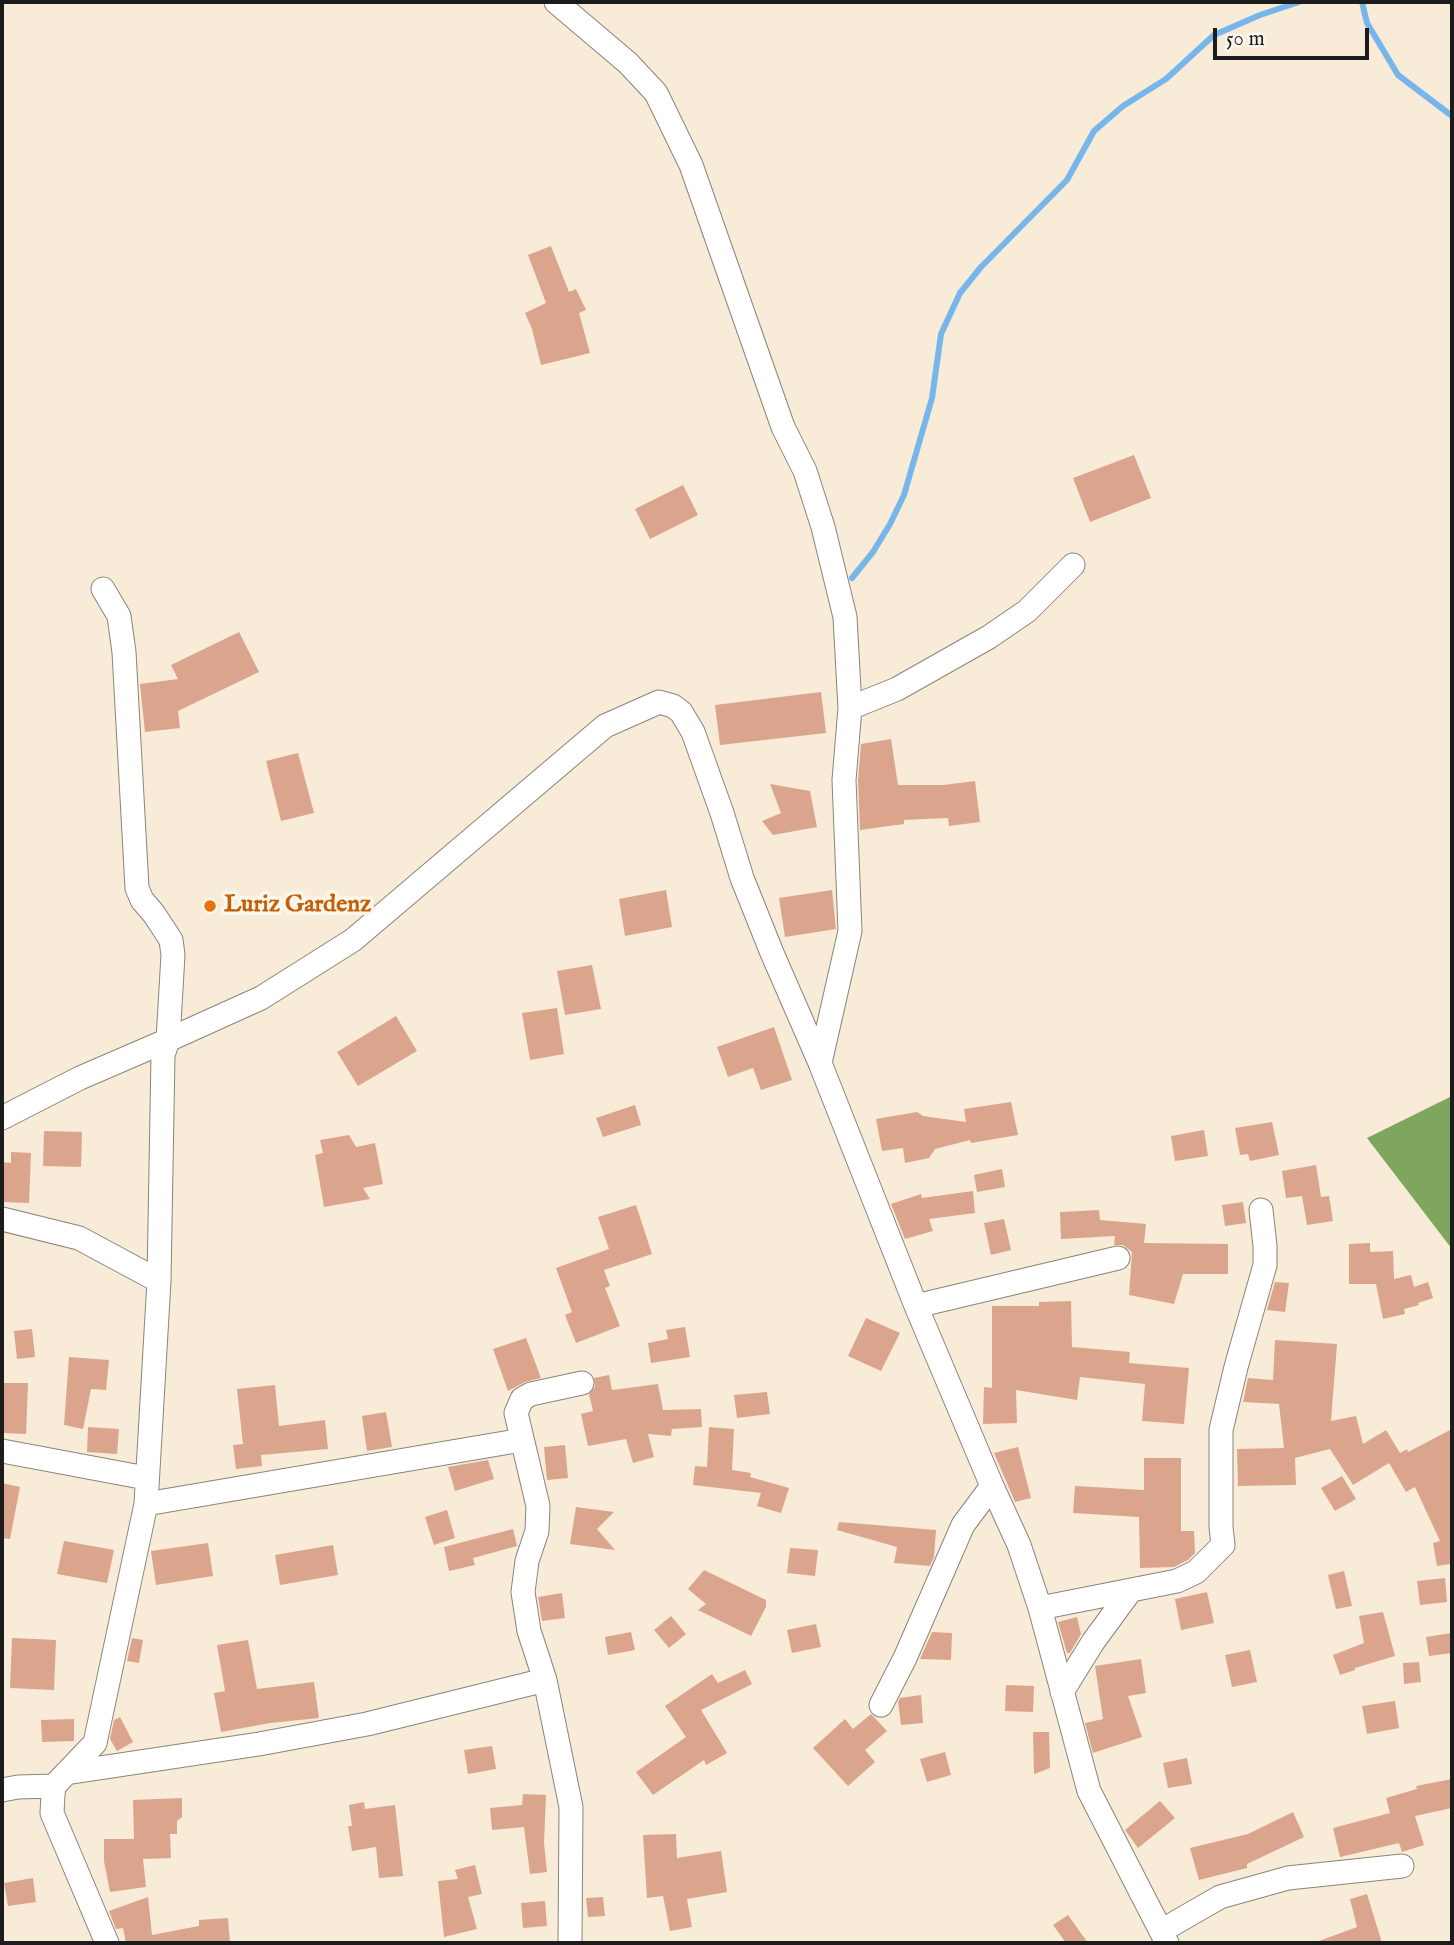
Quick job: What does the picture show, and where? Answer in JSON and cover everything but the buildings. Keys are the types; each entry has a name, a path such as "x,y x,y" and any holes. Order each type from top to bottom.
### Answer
{"street":[{"path":"556,2 628,63 656,93 691,164 783,427 805,471 845,617 850,708 844,780 850,931 820,1063"},
{"path":"850,708 897,689 989,638 1027,611 1073,565"},
{"path":"103,589 119,616 124,652 137,888 142,900 171,940 173,955 168,1040 163,1068 159,1281 146,1504 95,1743 60,1779 52,1813 107,1943"},
{"path":"2,1118 80,1078 261,998 353,940 605,726 659,702 673,706 681,712 693,732 742,878 772,953 820,1063 916,1306 1019,1545 1040,1608 1090,1791 1164,1937 1220,1897 1288,1878 1402,1866"},
{"path":"1040,1608 1177,1581 1210,1559 1223,1545 1221,1430 1265,1265 1261,1210"},
{"path":"2,1219 79,1238 159,1281"},
{"path":"916,1306 1118,1258"},
{"path":"570,1943 571,1807 545,1680 529,1630 523,1592 527,1561 537,1531 538,1506 516,1413 522,1399 531,1394 582,1383"},
{"path":"146,1504 522,1440"},
{"path":"2,1451 146,1478"},
{"path":"881,1705 963,1525 992,1486"},
{"path":"1062,1692 1093,1642 1131,1590"},
{"path":"2,1790 367,1724 545,1680"}],"green space":[{"path":"1452,1096 1452,1249 1367,1138"}],"waterway":[{"path":"852,578 873,552 904,495 932,398 941,334 960,293 981,267 1067,180 1094,131 1123,106 1166,79 1214,35 1299,2"},
{"path":"1362,2 1367,23 1398,75 1452,116"}],"place":[{"name":"Luriz Gardenz","path":"210,906"}]}
